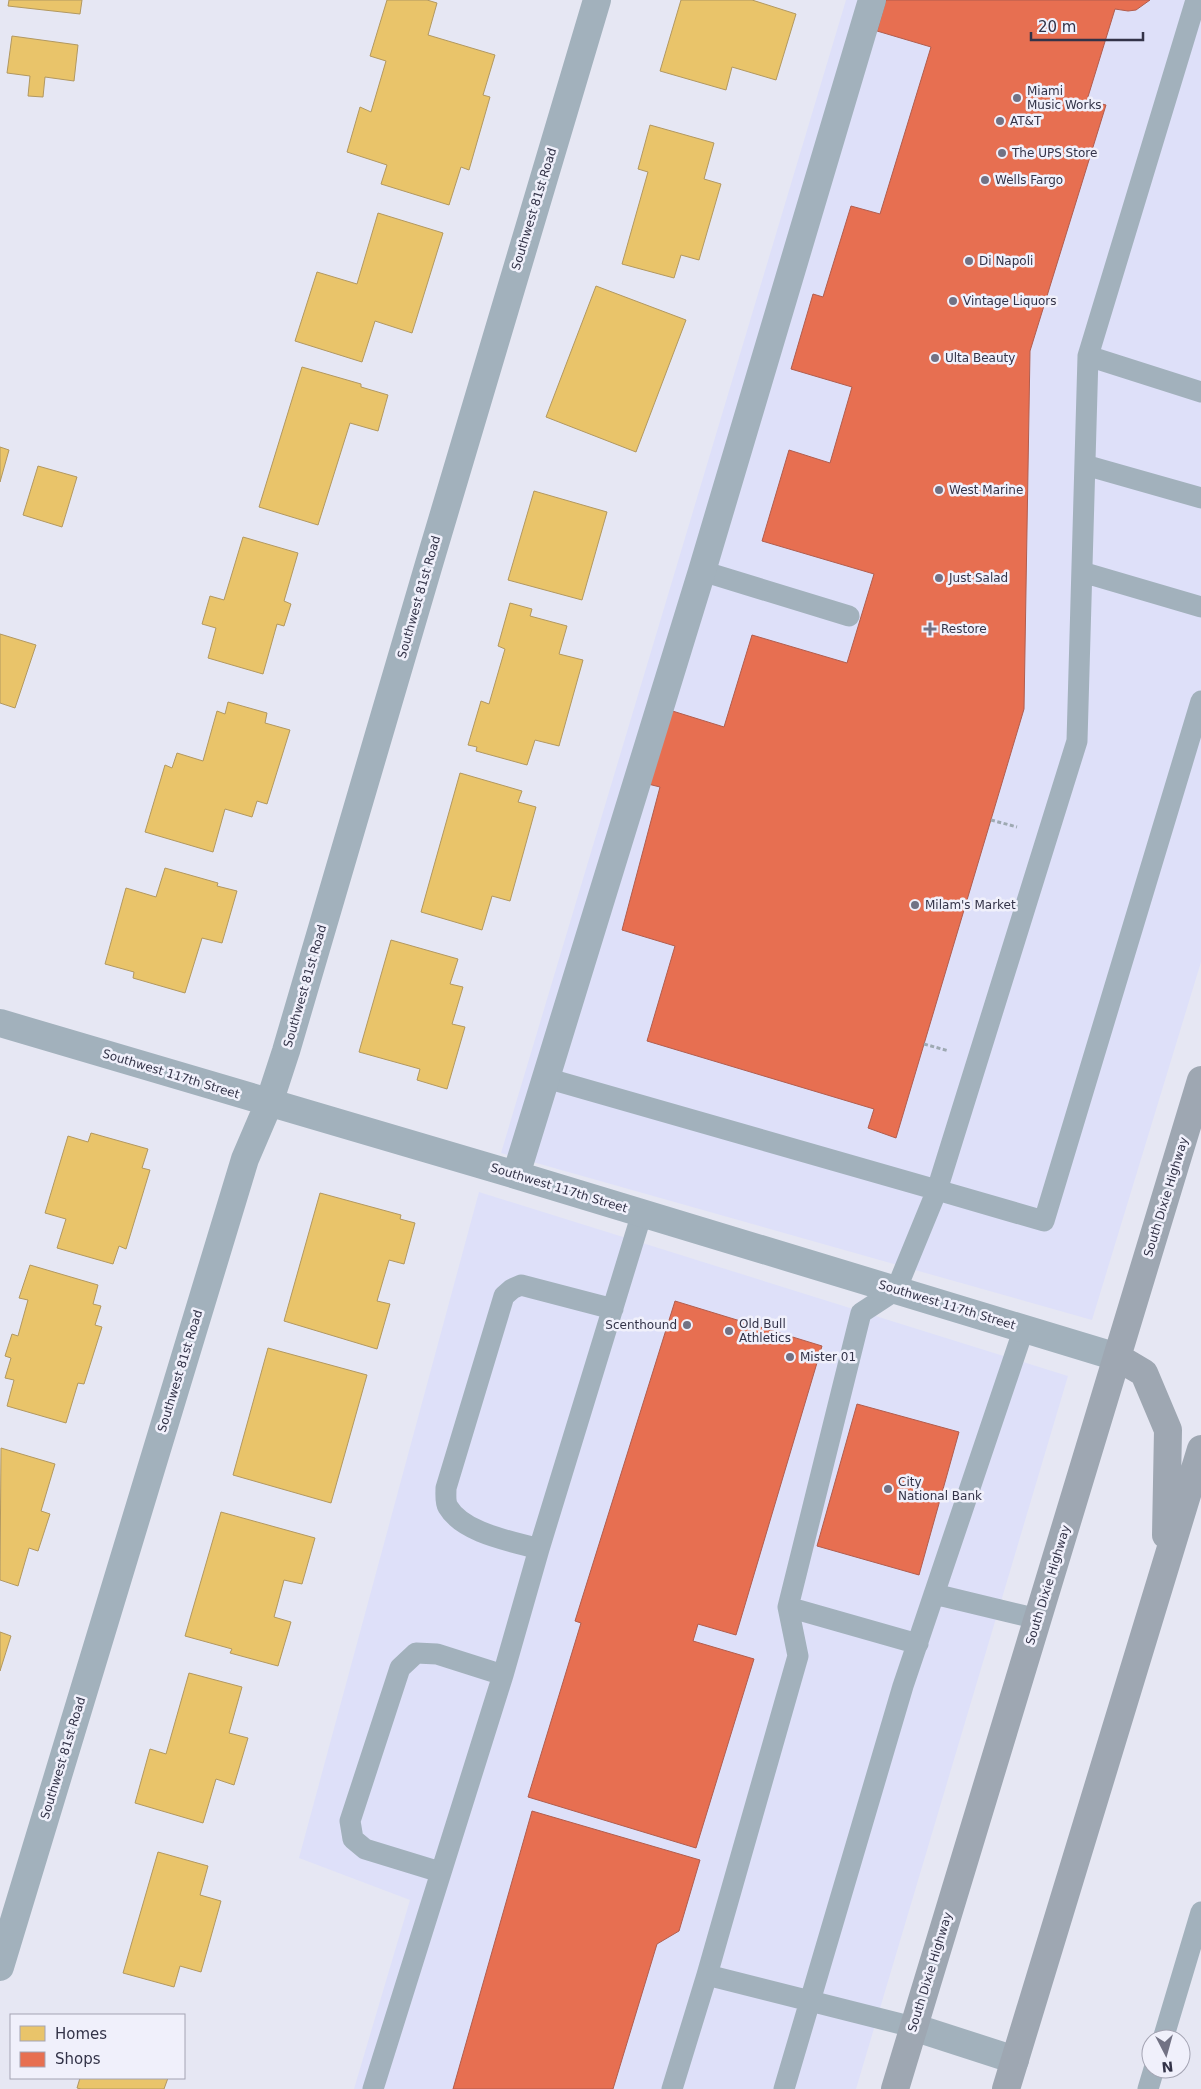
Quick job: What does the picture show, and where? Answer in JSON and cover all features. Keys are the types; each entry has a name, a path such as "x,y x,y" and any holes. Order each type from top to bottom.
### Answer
{"highway":[{"name":"South Dixie Highway","path":"895,2089 1201,1080"},
{"path":"1117,1357 1144,1373 1168,1430 1165,1569"},
{"path":"1006,2089 1201,1449"}],"street":[{"name":"Southwest 81st Road","path":"0,1967 245,1159 269,1103 597,0"},
{"path":"516,1175 702,571 872,0"},
{"name":"Southwest 117th Street","path":"0,1023 516,1175 1117,1357"},
{"path":"913,2027 1015,2060"}],"lane":[{"path":"672,2089 707,1975 798,1656 788,1607 861,1313 896,1290 937,1190 1077,741 1088,356 1196,0"},
{"path":"1088,356 1201,392"},
{"path":"1085,465 1201,498"},
{"path":"702,571 849,616"},
{"path":"1082,572 1201,607"},
{"path":"546,1078 1044,1221 1201,701"},
{"path":"374,2089 440,1872 503,1675 539,1549 642,1213"},
{"path":"539,1549 480,1532 457,1518 447,1505 446,1488 504,1296 512,1289 522,1285 613,1309"},
{"path":"784,2089 903,1686 1024,1328"},
{"path":"934,1594 1038,1619"},
{"path":"788,1607 918,1644"},
{"path":"440,1872 365,1849 353,1839 350,1821 400,1668 416,1653 437,1654 503,1675"},
{"path":"1166,2029 1201,1912"},
{"path":"707,1975 913,2027"}],"path":[{"path":"991,820 1025,829"},
{"path":"924,1044 957,1053"}],"shaded area":[{"path":"846,0 1201,0 1201,962 1092,1320 501,1153"},
{"path":"479,1192 1068,1376 856,2089 354,2089 410,1900 299,1858"}],"building: Homes":[{"path":"9,0 82,0 80,14 8,6"},
{"path":"387,0 427,0 437,3 428,35 495,55 483,95 490,97 469,170 461,167 449,205 381,184 387,165 347,152 360,107 371,112 386,61 370,56"},
{"path":"681,0 752,0 796,14 776,80 732,67 726,90 660,71"},
{"path":"12,36 78,45 74,81 45,77 43,97 28,96 30,76 7,73"},
{"path":"650,125 714,143 704,179 721,184 699,260 681,255 674,278 622,264 648,172 638,169"},
{"path":"378,213 443,233 412,333 375,321 362,362 295,341 317,272 357,284"},
{"path":"596,286 686,320 636,452 546,417"},
{"path":"302,367 361,384 361,387 388,395 378,431 350,423 318,525 259,507"},
{"path":"0,447 9,450 0,482"},
{"path":"38,466 77,477 62,527 23,515"},
{"path":"534,491 607,512 582,600 508,580"},
{"path":"243,537 298,553 284,601 291,604 284,626 277,624 263,674 208,658 216,628 202,624 210,596 224,600"},
{"path":"510,603 532,609 530,616 567,626 559,654 583,660 559,746 535,740 527,765 476,751 477,747 468,745 481,701 489,704 505,649 498,646"},
{"path":"0,634 36,645 15,708 0,703"},
{"path":"228,702 267,713 265,723 290,730 267,804 257,801 252,817 225,809 213,852 145,832 165,765 172,768 177,753 203,761 217,711 225,714"},
{"path":"460,773 522,791 518,802 536,807 510,901 492,896 482,930 421,912"},
{"path":"165,868 218,883 217,886 237,891 222,943 202,938 185,993 133,978 134,972 105,964 126,888 156,897"},
{"path":"391,940 458,959 450,984 463,987 452,1024 465,1027 447,1089 417,1080 420,1069 359,1052"},
{"path":"91,1133 148,1149 142,1168 150,1170 126,1249 119,1246 113,1264 57,1248 66,1219 45,1213 68,1136 88,1142"},
{"path":"320,1193 401,1215 400,1219 415,1223 404,1264 389,1260 377,1301 390,1304 377,1349 284,1321"},
{"path":"30,1265 98,1285 93,1304 101,1306 95,1325 102,1327 84,1384 78,1383 66,1423 7,1406 14,1380 5,1378 11,1358 5,1356 12,1334 18,1336 28,1300 19,1298"},
{"path":"268,1348 367,1375 331,1503 233,1475"},
{"path":"1,1448 55,1464 41,1511 50,1514 38,1551 29,1548 18,1586 0,1580"},
{"path":"221,1512 315,1538 302,1584 284,1580 274,1617 291,1622 278,1666 230,1653 232,1649 185,1636"},
{"path":"0,1632 11,1636 0,1671"},
{"path":"189,1673 242,1687 229,1733 248,1738 234,1785 216,1779 203,1823 135,1803 150,1749 166,1754"},
{"path":"158,1852 208,1866 200,1895 221,1901 201,1972 180,1966 174,1987 123,1973"},
{"path":"80,2079 168,2079 164,2089 77,2088"}],"building: Shops":[{"path":"886,0 1150,0 1136,10 1115,9 1087,100 1106,105 1030,351 1024,709 896,1138 868,1128 874,1109 647,1041 675,946 622,930 660,787 644,783 666,709 724,727 752,635 847,663 874,574 762,541 789,450 830,463 852,387 791,369 813,294 823,297 851,206 880,214 931,47 877,31"},
{"path":"675,1301 822,1346 736,1635 698,1624 693,1641 754,1659 696,1848 528,1797 581,1623 575,1621"},
{"name":"City National Bank","path":"857,1404 959,1432 919,1575 817,1546"},
{"path":"532,1811 700,1860 679,1931 657,1944 613,2089 453,2089"}],"place":[{"name":"Miami Music Works","path":"1017,98"},
{"name":"AT&T","path":"1000,121"},
{"name":"The UPS Store","path":"1002,153"},
{"name":"Wells Fargo","path":"985,180"},
{"name":"Di Napoli","path":"969,261"},
{"name":"Vintage Liquors","path":"953,301"},
{"name":"Ulta Beauty","path":"935,358"},
{"name":"West Marine","path":"939,490"},
{"name":"Just Salad","path":"939,578"},
{"name":"Restore","path":"930,629"},
{"name":"Milam's Market","path":"915,905"},
{"name":"Scenthound","path":"687,1325"},
{"name":"Old Bull Athletics","path":"729,1331"},
{"name":"Mister 01","path":"790,1357"},
{"name":"City National Bank","path":"888,1489"}]}
